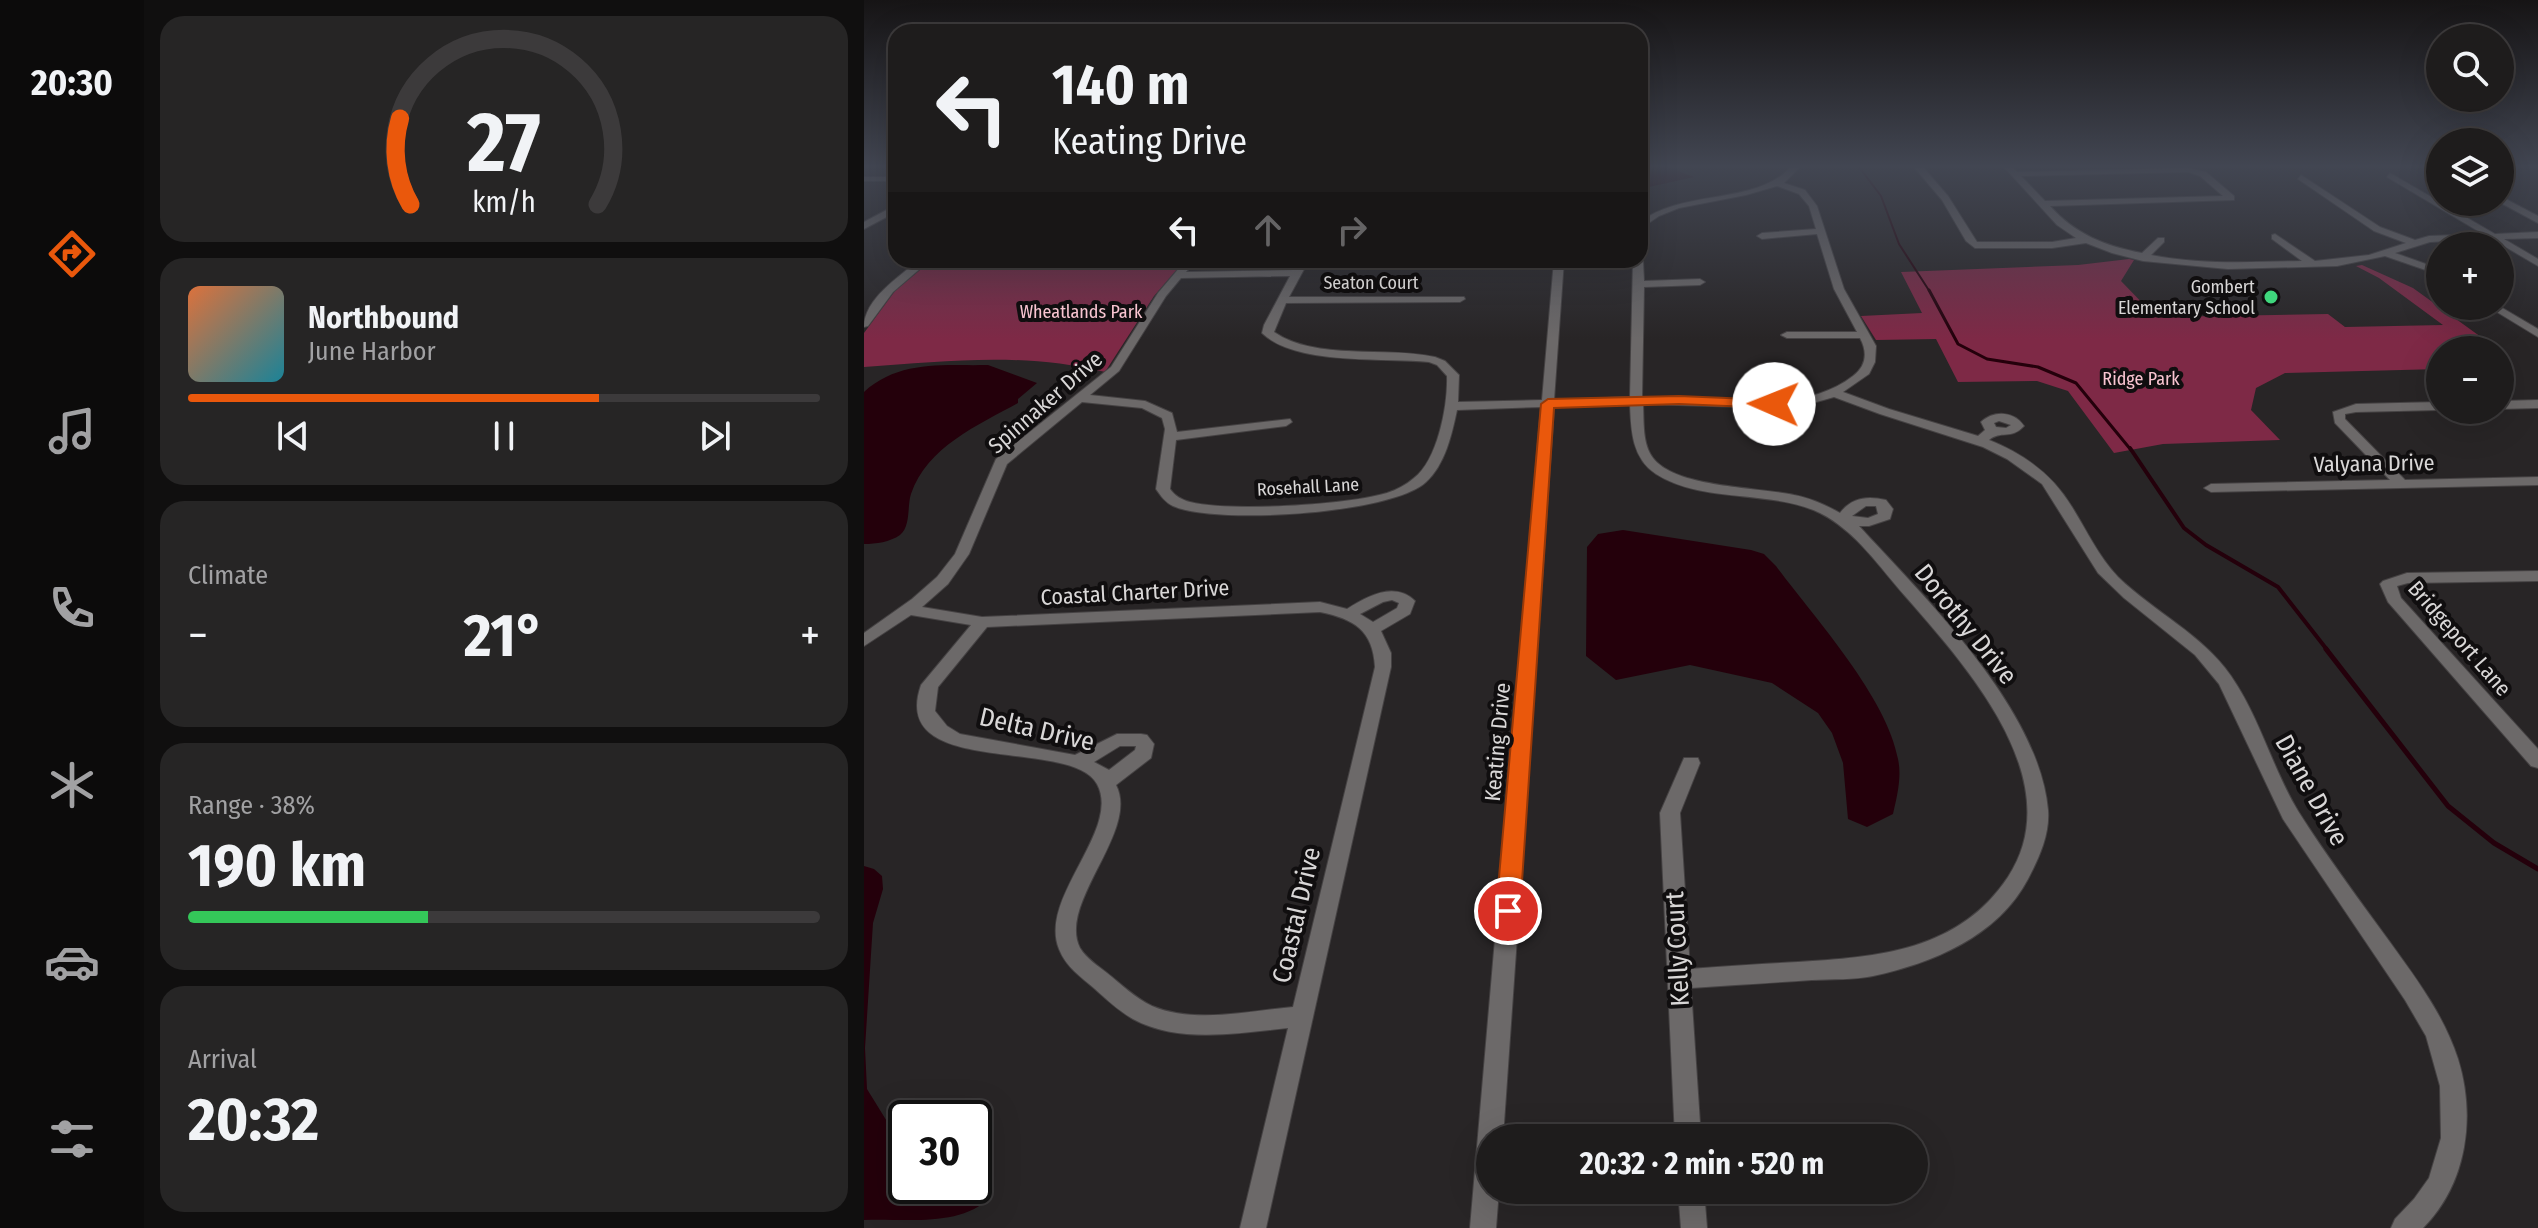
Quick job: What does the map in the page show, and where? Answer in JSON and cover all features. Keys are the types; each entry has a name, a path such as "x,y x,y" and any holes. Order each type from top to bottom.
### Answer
{"street":[{"path":"1450,406 1638,401 1774,404 1834,392 1868,367 1871,351 1839,289 1819,224"},
{"path":"1961,224 1968,241 1975,245 2056,245 2085,240"},
{"path":"2062,224 2085,240 2143,258 2214,266 2356,261 2426,241"},
{"path":"2370,224 2414,243"},
{"path":"1762,236 1821,231"},
{"path":"2514,236 2538,235"},
{"path":"2275,237 2313,264"},
{"path":"2143,258 2161,240"},
{"path":"2514,249 2538,263"},
{"path":"2385,253 2426,267"},
{"path":"864,324 879,295 914,268"},
{"name":"Spinnaker Drive","path":"864,641 908,610 948,574 961,555 991,478 1001,462 1031,435 1082,398 1123,359 1150,312 1184,268"},
{"name":"Rosehall Lane","path":"1170,437 1161,481 1167,496 1176,502 1208,509 1351,504 1396,495 1421,480 1436,461 1450,406 1453,375 1441,363 1431,359 1297,348 1275,340 1268,333 1269,325 1299,268"},
{"name":"Keating Drive","path":"1483,1228 1558,268"},
{"name":"Dorothy Drive","path":"1638,268 1640,449 1647,460 1668,476 1709,487 1791,498 1825,509 1854,529 1978,675 2001,709 2026,758 2034,783 2038,813 2034,843 2026,863 2004,898 1971,928 1926,951 1893,962 1846,970 1679,979"},
{"path":"1178,275 1296,273"},
{"path":"1639,284 1700,282"},
{"name":"Seaton Court","path":"1282,300 1460,299"},
{"path":"2514,319 2538,334"},
{"path":"1787,335 1864,335"},
{"name":"Diane Drive","path":"1834,392 1872,409 1986,436 2044,478 2068,508 2087,548 2101,567 2192,642 2223,677 2289,811 2421,1005 2437,1035 2449,1070 2456,1131 2446,1175 2425,1207 2404,1228"},
{"path":"1082,398 1145,405 1159,410 1171,423 1170,437 1286,422"},
{"path":"2514,405 2538,404"},
{"path":"2401,484 2339,420 2339,412 2356,408 2426,406"},
{"name":"Valyana Drive","path":"2211,488 2538,481"},
{"name":"Bridgeport Lane","path":"2538,576 2407,578 2388,584 2394,599 2538,761"},
{"name":"Coastal Charter Drive","path":"908,610 982,622 1299,606 1361,621"},
{"name":"Coastal Drive","path":"1253,1228 1383,667 1380,639 1361,621"},
{"name":"Delta Drive","path":"982,622 930,685 925,697 925,710 931,723 941,733 956,740 1078,762 1095,769 1107,782 1112,806 1108,822 1066,924 1068,945 1075,959 1129,1004 1149,1015 1172,1021 1200,1023 1301,1017"},
{"path":"1078,762 1117,740 1141,740 1145,744 1144,753 1107,782"},
{"name":"Kelly Court","path":"1687,1124 1670,813 1691,763"},
{"path":"1692,1204 1694,1228"}],"green space":[{"name":"Ridge Park","path":"2134,260 2121,281 2152,313 2163,317 2328,314 2345,327 2443,325 2436,320 2457,320 2480,336 2426,336 2426,369 2285,373 2256,388 2251,410 2280,440 2163,444 2114,453 2068,391 2037,381 1958,382 1936,339 1876,340 1861,316 1922,313 1901,272"},
{"name":"Ridge Park","path":"2362,265 2413,288 2426,297 2426,313 2379,278 2356,266"},
{"name":"Wheatlands Park","path":"922,268 1178,268 1154,296 1105,372 1014,360 864,367 864,333 895,291"}],"shaded area":[{"path":"988,365 1037,383 1018,399 1018,403 956,439 929,463 911,494 907,521 900,535 883,542 864,544 864,392 892,374 907,370"},
{"path":"1623,530 1751,550 1764,554 1776,566 1847,658 1880,710 1899,766 1893,814 1867,827 1848,819 1843,763 1832,733 1818,713 1772,683 1690,665 1616,680 1586,656 1587,547 1598,534"},
{"path":"864,866 882,876 883,889 873,923 865,1048 867,1089 888,1123 888,1204 982,1204 948,1217 864,1220"}],"waterway":[{"path":"1892,224 1899,244 1930,292"},
{"path":"1929,290 1958,344 1987,359 2038,367 2076,383 2131,450"},
{"path":"2130,448 2184,528 2206,545 2278,587 2328,651"},
{"path":"2326,649 2448,806 2494,843 2538,869"}],"place":[{"name":"Gombert Elementary School","path":"2271,297"}],"route":[{"path":"1508,911 1548,404 1679,400 1774,404"}]}
